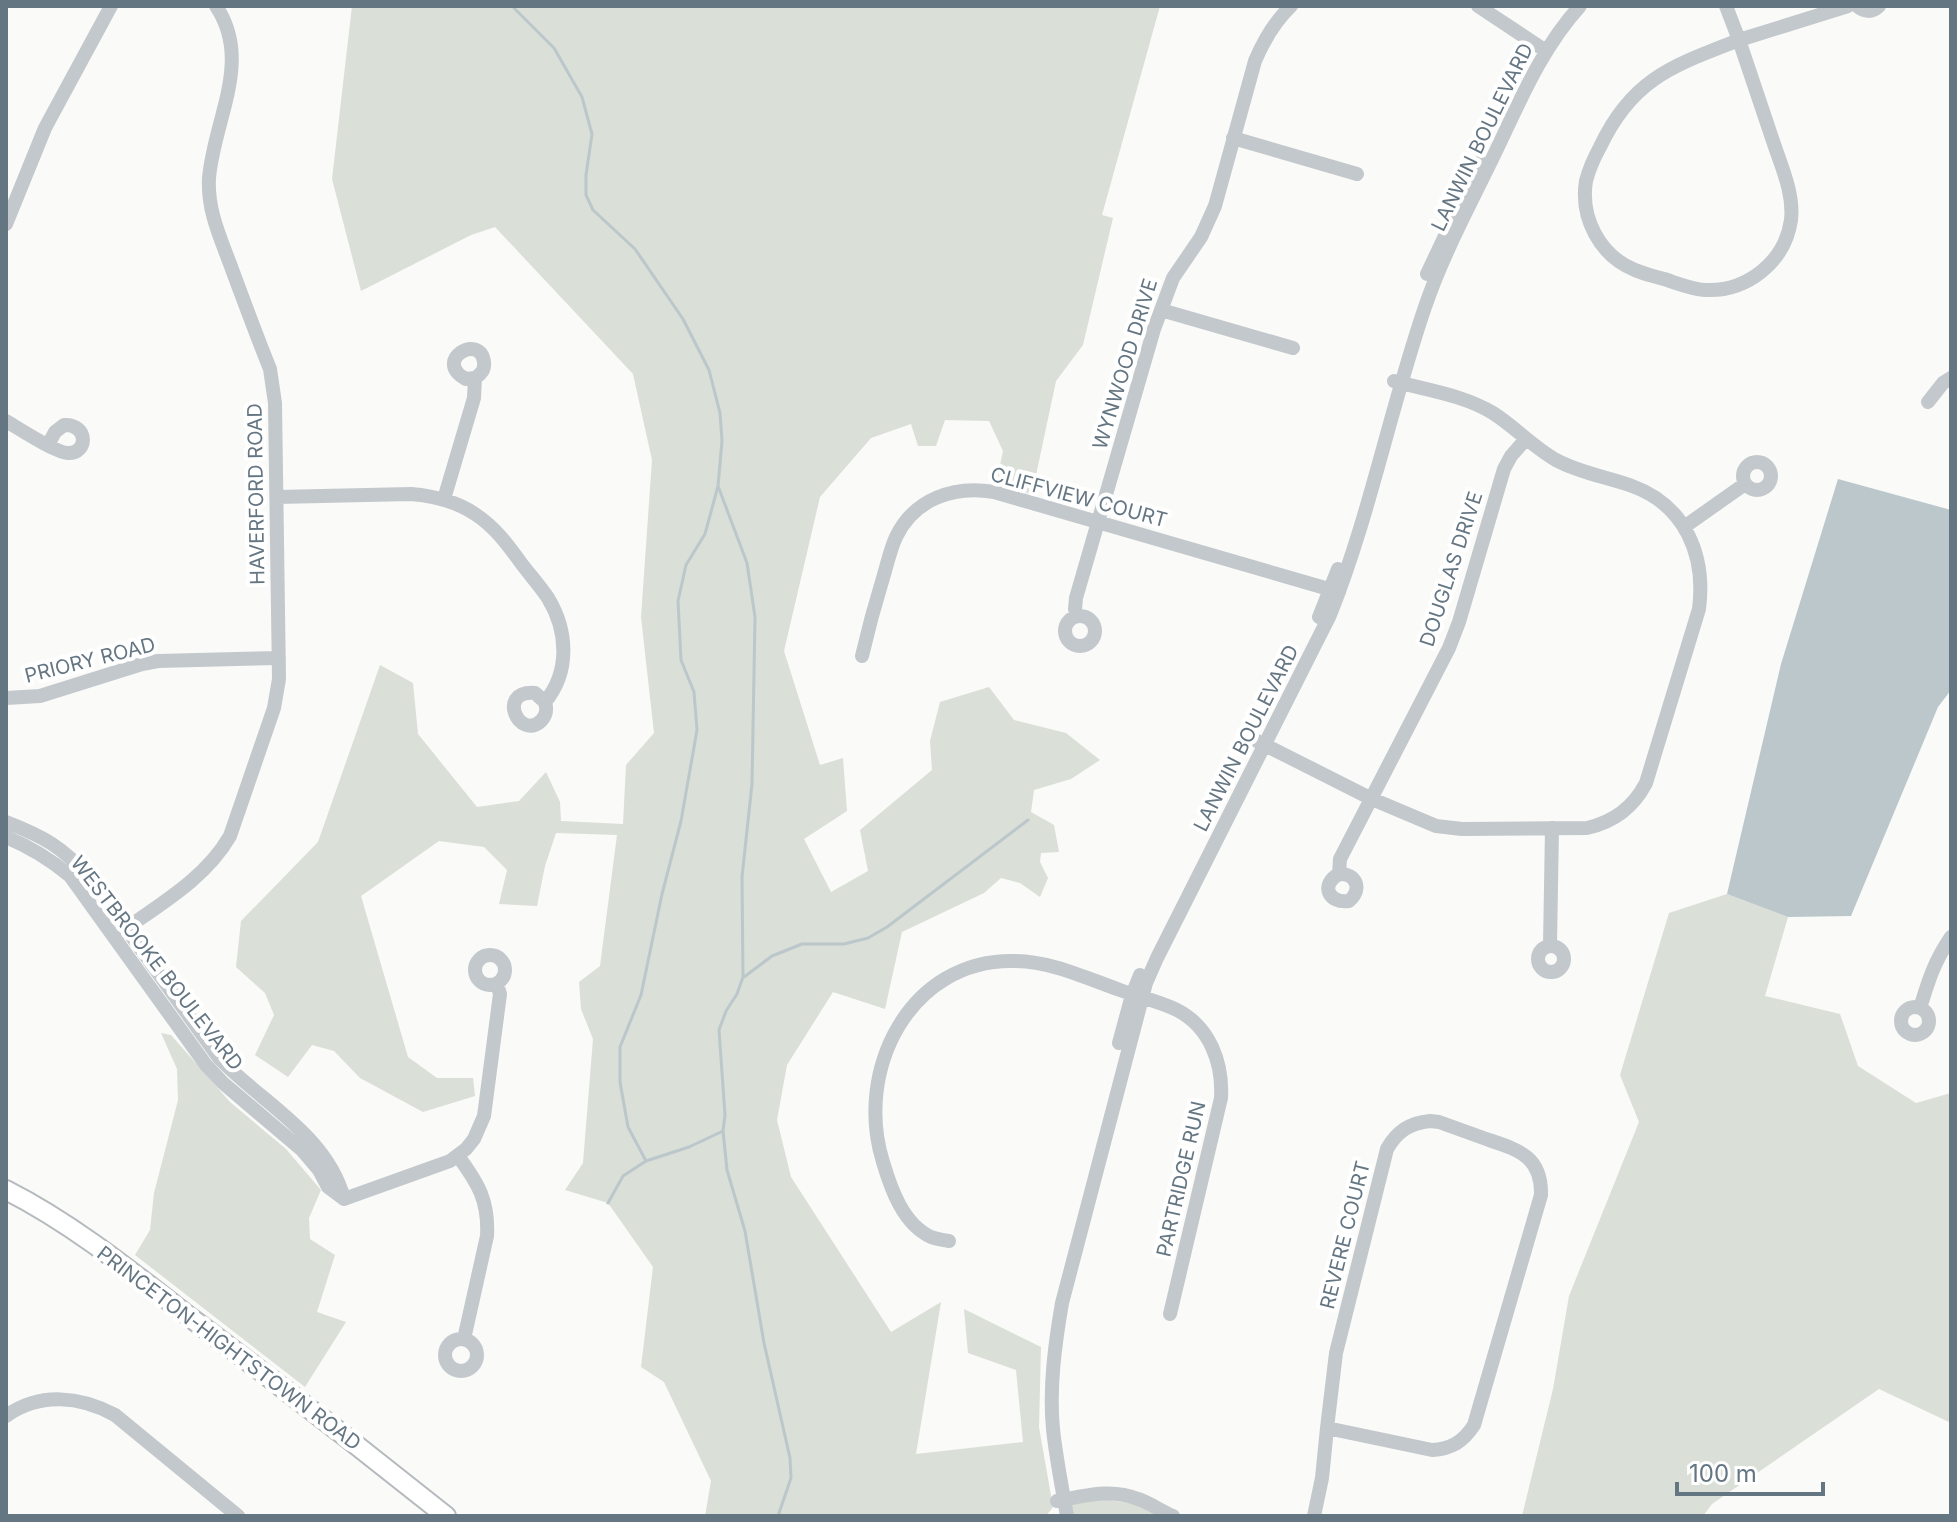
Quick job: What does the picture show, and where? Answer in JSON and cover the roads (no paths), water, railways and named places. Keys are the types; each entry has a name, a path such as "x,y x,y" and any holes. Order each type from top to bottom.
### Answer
{"main road":[{"name":"PRINCETON-HIGHTSTOWN ROAD","path":"6,1190 78,1232 309,1407 446,1516"}],"street":[{"path":"6,224 45,128 111,6"},
{"name":"HAVERFORD ROAD","path":"120,933 202,872 222,849 230,836 274,708 279,679 273,385 270,369 217,232 210,197 211,162 232,76 233,59 228,29 216,6"},
{"name":"WYNWOOD DRIVE","path":"1077,616 1076,598 1161,310 1173,278 1208,224 1215,206 1262,44 1271,28 1291,6"},
{"path":"1478,6 1542,48"},
{"name":"LANWIN BOULEVARD","path":"1067,1516 1060,1506 1045,1432 1043,1384 1046,1344 1054,1299 1137,997 1157,937 1261,742 1321,613 1351,561 1398,382 1411,319 1438,248 1542,48 1568,6"},
{"name":"LANWIN BOULEVARD","path":"1542,48 1580,6"},
{"path":"1726,6 1739,40 1789,191 1791,220 1773,262 1742,284 1719,290 1692,288 1635,270 1622,264 1604,248 1589,222 1585,196 1590,168 1610,125 1637,92 1678,64 1739,40 1848,6"},
{"path":"1857,6 1864,11 1879,6"},
{"path":"1233,138 1357,174"},
{"path":"1161,310 1293,348"},
{"path":"444,499 474,398 475,378"},
{"path":"1928,402 1951,378"},
{"path":"1261,742 1372,799 1421,821 1451,829 1587,828 1613,819 1633,804 1646,783 1699,609 1699,566 1692,540 1684,527 1649,494 1559,462 1525,440 1506,422 1475,404 1398,382"},
{"path":"6,421 48,445"},
{"name":"DOUGLAS DRIVE","path":"1339,874 1340,859 1449,648 1504,469 1525,440"},
{"path":"1684,527 1745,484"},
{"name":"CLIFFVIEW COURT","path":"862,656 894,541 908,518 928,501 953,491 979,489 994,492 1335,590"},
{"path":"277,497 411,494 444,499 476,514 500,534 555,612 563,643 563,660 561,675 545,702"},
{"name":"PRIORY ROAD","path":"6,698 40,696 158,661 279,658"},
{"name":"WESTBROOKE BOULEVARD","path":"6,822 51,842 72,858 90,878 120,933 206,1065 302,1150 319,1170 328,1187 344,1199 458,1156"},
{"path":"1550,945 1552,828"},
{"name":"WESTBROOKE BOULEVARD","path":"6,837 50,859 70,876 120,933"},
{"path":"1920,1008 1931,971 1951,937"},
{"name":"PARTRIDGE RUN","path":"949,1241 930,1237 913,1223 894,1194 879,1149 874,1119 876,1088 885,1051 903,1019 922,997 942,981 977,965 995,962 1014,960 1049,965 1180,1012 1200,1028 1216,1054 1222,1084 1221,1098 1170,1314"},
{"path":"464,1339 488,1221 482,1193 458,1156 474,1139 484,1116 500,994 497,984"},
{"name":"REVERE COURT","path":"1314,1516 1322,1478 1327,1428 1336,1353 1387,1149 1392,1140 1408,1126 1430,1121 1521,1152 1535,1166 1541,1195 1476,1420 1468,1434 1452,1447 1432,1450 1327,1428"},
{"path":"6,1179 34,1205"},
{"path":"6,1416 25,1405 53,1399 69,1399 100,1407 115,1415 238,1516"},
{"path":"1060,1506 1096,1493 1125,1494 1173,1516"}],"waterway":[{"path":"512,6 554,48 582,97 592,134 586,195 593,210 635,249 683,319 709,370 720,413 722,441 718,486 705,534 686,565 678,601 681,660 694,692 697,730 681,821 641,995 620,1047 620,1082 628,1127 646,1161"},
{"path":"718,486 747,563 755,617 752,784 742,877 743,977 719,1030 725,1115 723,1131 727,1170 745,1231 764,1343 790,1458 791,1478 778,1516"},
{"path":"744,977 772,956 802,944 844,944 868,938 887,927 1028,820"},
{"path":"608,1203 623,1176 646,1161 689,1147 723,1131"}]}
